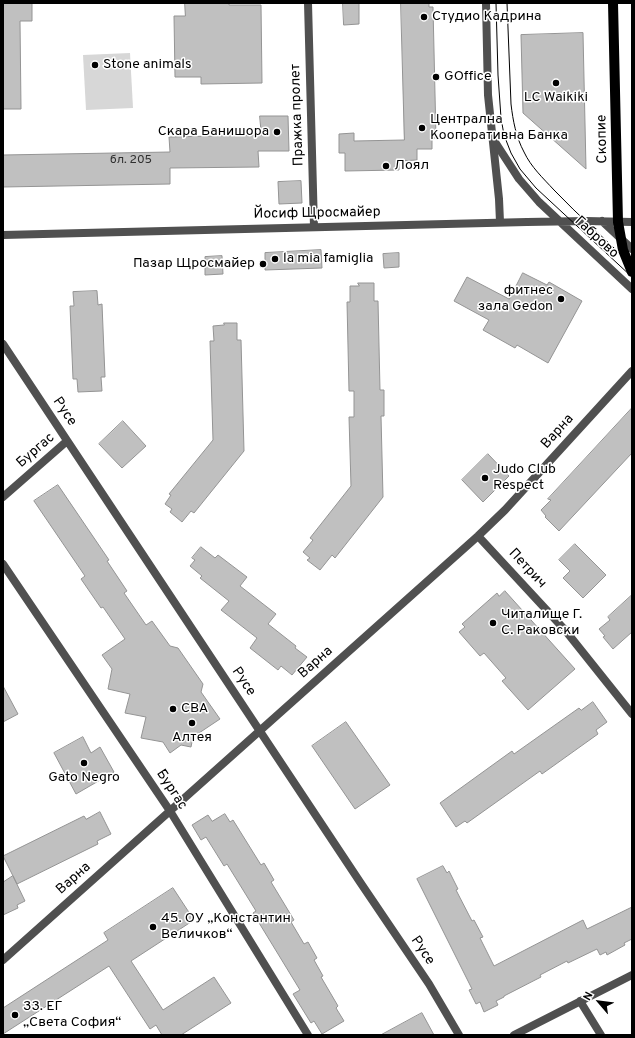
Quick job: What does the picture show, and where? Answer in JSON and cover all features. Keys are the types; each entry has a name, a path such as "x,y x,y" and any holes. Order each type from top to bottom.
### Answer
{"main road":[{"name":"Скопие","path":"613,3 618,222 623,250 632,272"}],"street":[{"name":"Пражка пролет","path":"308,3 314,227"},
{"path":"486,3 488,94 490,120 494,139 500,222"},
{"name":"Габрово","path":"494,139 519,179 539,202 632,289"},
{"name":"Габрово","path":"602,221 632,249"},
{"name":"Йосиф Щросмайер","path":"3,235 500,222 632,222"},
{"name":"Русе","path":"3,344 351,869 429,984 459,1035"},
{"name":"Варна","path":"3,960 478,536 505,510 632,371"},
{"name":"Бургас","path":"3,497 67,441"},
{"name":"Петрич","path":"478,536 565,630 632,714"},
{"name":"Бургас","path":"3,564 170,811 308,1035"},
{"path":"514,1035 632,975"},
{"path":"580,1001 601,1035"}],"shaded area":[{"path":"130,53 133,108 86,110 83,55"}],"building":[{"path":"3,3 32,3 32,21 20,21 21,109 3,109"},
{"path":"185,3 261,5 262,83 201,84 201,77 175,77 174,16 185,16"},
{"path":"343,3 359,3 359,24 344,25"},
{"path":"401,3 429,3 429,7 433,7 436,138 432,138 432,149 417,149 417,160 399,161 399,170 345,171 345,153 339,153 339,134 354,133 354,141 404,140"},
{"path":"583,33 586,169 523,113 521,35"},
{"path":"260,116 288,116 289,151 258,151 259,167 170,168 170,184 3,187 3,155 170,152 169,137 261,135"},
{"path":"301,181 302,203 279,204 278,182"},
{"path":"321,250 322,268 265,270 265,253"},
{"path":"399,253 399,267 384,268 383,254"},
{"path":"222,256 223,274 205,275 205,257"},
{"path":"523,273 547,285 549,282 582,301 548,363 517,345 515,348 483,330 489,320 454,301 467,277 509,299"},
{"path":"358,283 374,283 374,301 378,301 380,390 384,390 384,416 381,416 383,497 335,558 332,555 320,570 307,560 310,558 303,552 313,540 310,538 351,486 349,417 354,417 354,391 349,391 347,302 350,302 350,286 359,286"},
{"path":"97,291 98,305 102,304 105,377 101,377 102,391 78,392 77,379 73,379 70,306 74,306 73,292"},
{"path":"224,323 237,323 237,340 241,340 244,451 194,513 191,511 182,522 170,512 172,509 165,504 171,495 169,494 213,440 210,341 214,341 213,326 224,325"},
{"path":"632,408 632,453 559,531 545,517 546,516 541,510 551,500 548,499"},
{"path":"123,421 146,446 122,468 99,444"},
{"name":"Judo Club Respect","path":"488,454 509,476 483,502 462,480"},
{"path":"58,485 109,560 107,561 127,591 124,593 146,625 152,621 170,646 178,648 203,684 201,692 220,719 193,737 191,747 181,745 170,753 163,742 141,738 146,717 125,713 130,694 108,689 112,669 102,655 125,639 81,579 85,576 34,501"},
{"path":"575,544 606,575 583,598 563,578 570,571 559,560"},
{"path":"201,547 215,558 218,555 247,577 240,586 276,614 268,624 296,646 295,648 307,657 292,675 281,666 278,670 250,648 257,638 221,610 229,601 200,578 202,576 190,566 195,560 192,558"},
{"path":"505,591 575,669 528,710 502,681 506,678 484,653 480,656 459,632 465,627 462,624 497,593 499,596"},
{"path":"632,595 632,632 613,649 603,637 605,636 599,629 610,620 608,617"},
{"path":"3,686 18,714 3,722"},
{"path":"593,702 607,722 596,730 598,734 542,774 540,771 467,823 465,821 456,827 440,803 512,751 514,754 579,708 581,710"},
{"path":"346,722 390,785 355,809 312,746"},
{"name":"Gato Negro","path":"83,737 91,753 100,747 114,772 76,794 54,753"},
{"path":"100,812 111,834 97,841 98,844 17,884 3,856 84,816 86,819"},
{"path":"225,814 230,822 233,820 261,865 264,863 274,880 271,882 294,920 291,922 304,944 308,942 317,958 314,960 323,976 321,977 338,1006 336,1008 344,1021 322,1034 314,1021 311,1023 293,994 300,990 253,913 256,911 227,864 224,866 206,837 201,840 192,825 208,815 212,821"},
{"path":"443,866 447,873 449,871 458,889 456,890 472,921 474,920 483,937 480,938 494,966 583,920 587,929 632,907 632,939 624,943 625,945 607,955 606,952 600,955 597,949 568,963 567,961 540,975 541,977 504,996 496,1001 498,1005 484,1012 480,1002 476,1004 469,990 472,989 417,879"},
{"path":"13,876 25,901 17,905 18,908 3,915 3,880 4,881"},
{"path":"173,888 194,920 131,961 163,1010 214,977 231,1003 181,1035 162,1035 156,1025 150,1029 109,966 3,1034 3,1008 108,940 104,933"},
{"path":"422,1013 434,1035 381,1035"}],"tram line":[{"path":"496,3 501,118 504,135 511,153 520,169 536,188 632,277"},
{"path":"507,3 511,104 515,129 521,146 530,163 546,181 632,265"}],"place":[{"name":"Студио Кадрина","path":"424,17"},
{"name":"Stone animals","path":"95,65"},
{"name":"GOffice","path":"436,77"},
{"name":"LC Waikiki","path":"556,83"},
{"name":"Централна Кооперативна Банка","path":"422,128"},
{"name":"Скара Банишора","path":"277,132"},
{"name":"Лоял","path":"386,166"},
{"name":"la mia famiglia","path":"275,259"},
{"name":"Пазар Щросмайер","path":"263,264"},
{"name":"фитнес зала Gedon","path":"561,299"},
{"name":"Judo Club Respect","path":"485,478"},
{"name":"Читалище Г. С. Раковски","path":"493,623"},
{"name":"CBA","path":"173,709"},
{"name":"Алтея","path":"192,723"},
{"name":"Gato Negro","path":"84,763"},
{"name":"45. ОУ „Константин Величков“","path":"153,927"},
{"name":"33. ЕГ „Света София“","path":"15,1015"}]}
